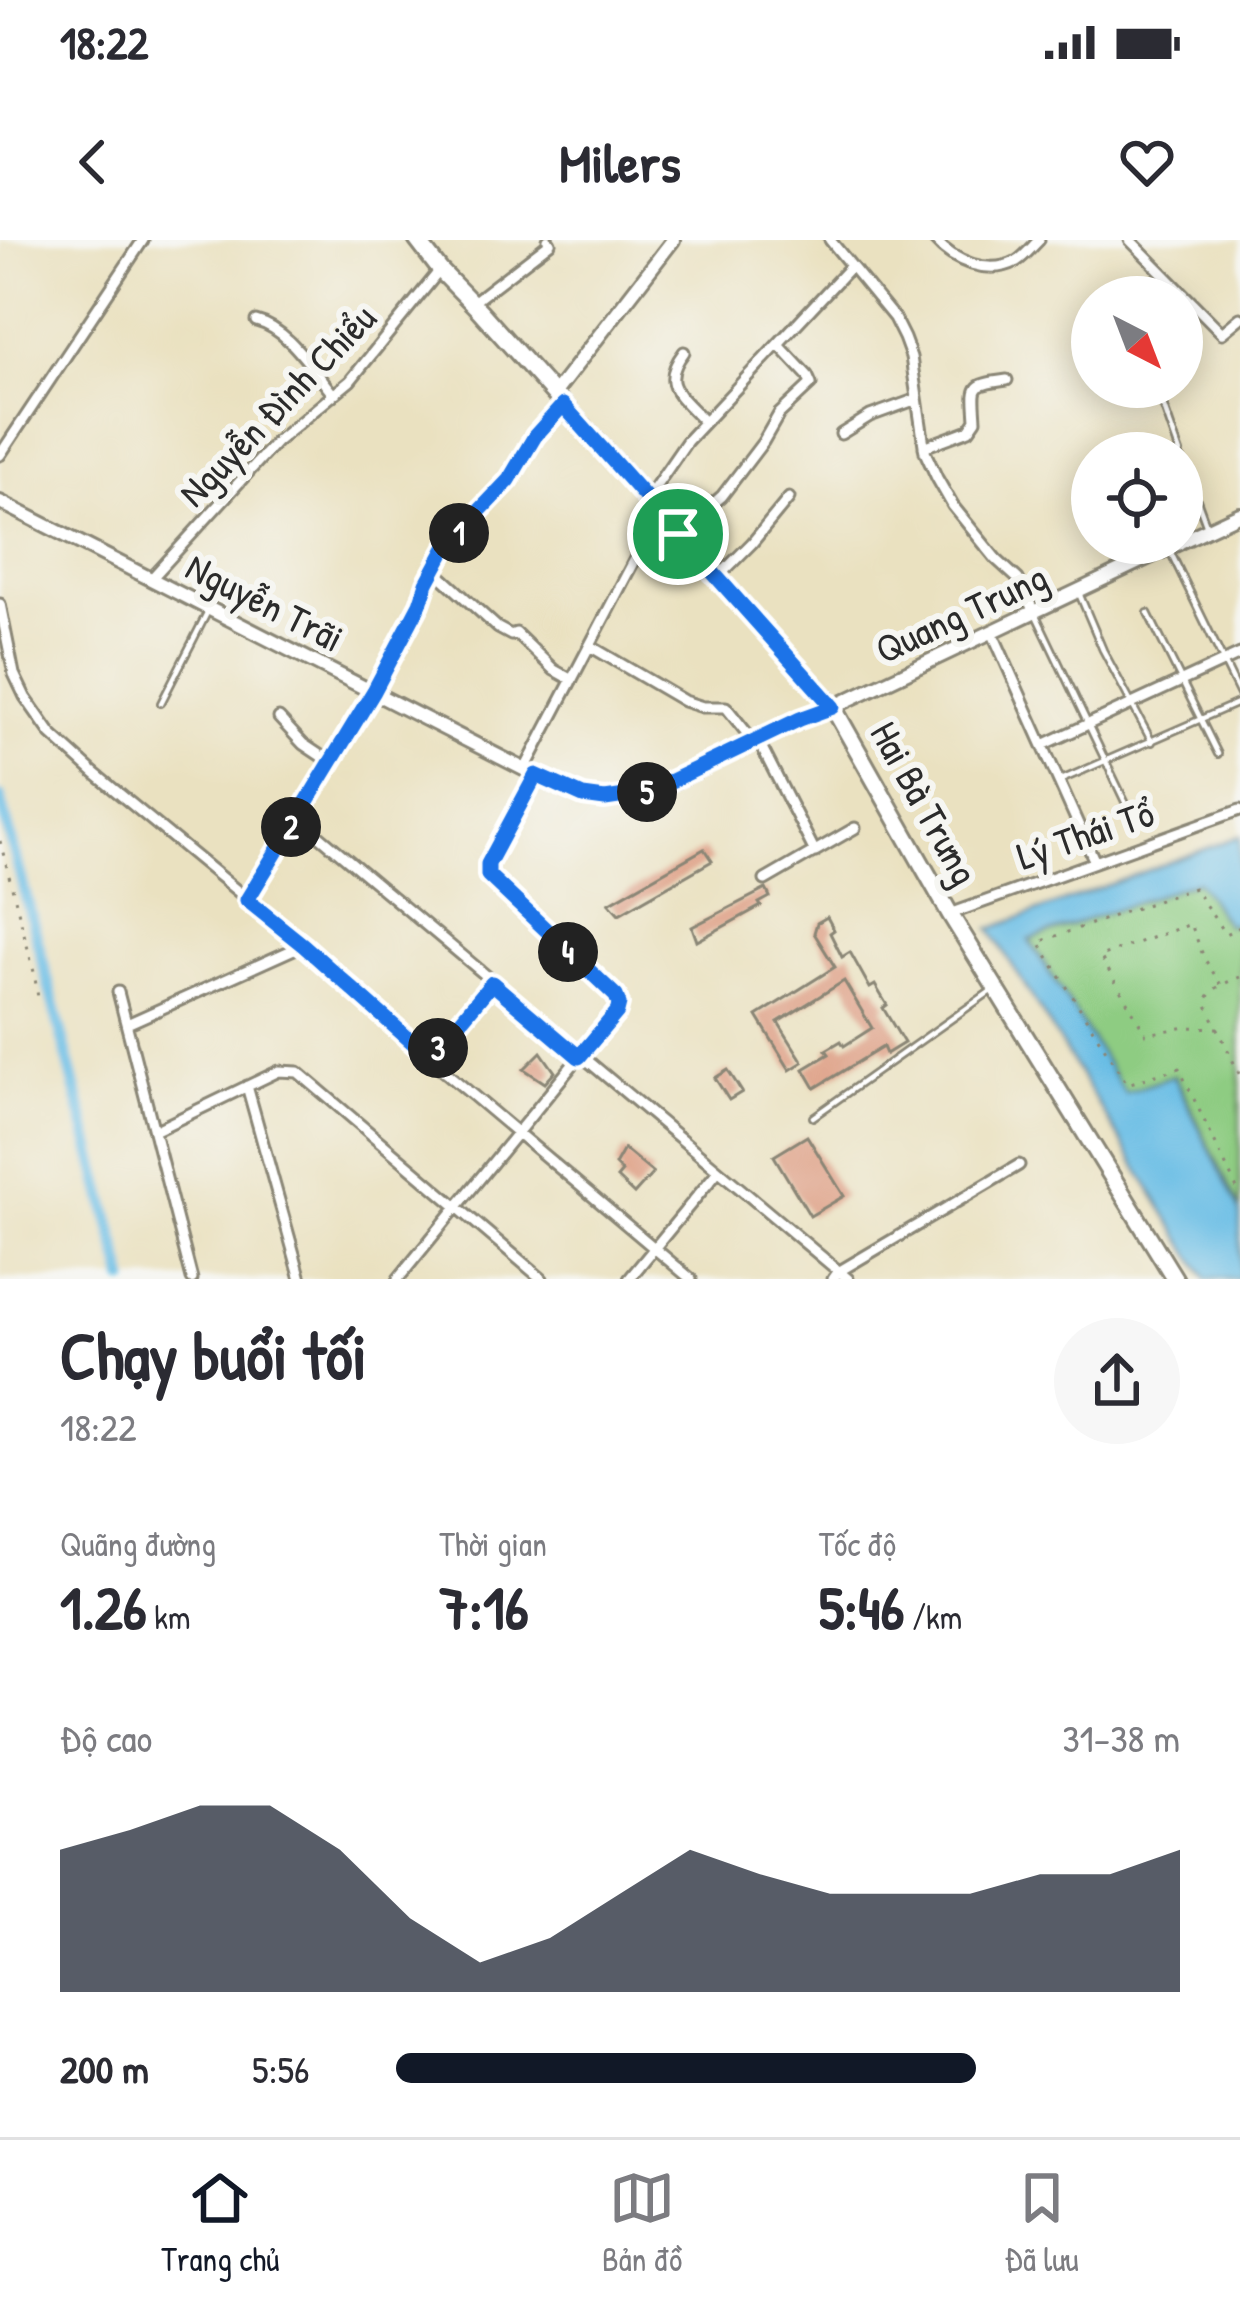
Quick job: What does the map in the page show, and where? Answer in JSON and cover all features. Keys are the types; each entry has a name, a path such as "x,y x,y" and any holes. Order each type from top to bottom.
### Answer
{"main road":[{"name":"Hai Bà Trưng","path":"417,240 833,707 950,914 1174,1279"}],"street":[{"path":"0,455 143,240"},
{"path":"472,303 548,240"},
{"path":"247,900 374,691 448,544 509,480 559,400 674,240"},
{"path":"830,240 894,318 911,357 924,446 937,478 996,560 1018,579 1034,611"},
{"path":"935,240 945,252 990,269 1018,260 1039,240"},
{"path":"1130,240 1222,333 1240,318"},
{"path":"647,499 687,441 850,267"},
{"name":"Nguyễn Đình Chiểu","path":"152,579 276,442 350,381 440,270"},
{"path":"256,321 283,334 333,394"},
{"path":"678,534 722,496 779,414 811,385 778,344"},
{"path":"684,352 671,375 672,386 704,422"},
{"path":"924,446 969,430 976,420 976,389 1007,380"},
{"path":"841,434 870,416 917,400"},
{"path":"717,578 789,498"},
{"name":"Nguyễn Trãi","path":"0,502 583,796 605,799 646,793 833,707"},
{"path":"398,1279 617,1012 618,1000 491,880 487,871 572,680 659,513"},
{"name":"Quang Trung","path":"1203,531 1240,514"},
{"name":"Quang Trung","path":"833,707 1134,564"},
{"path":"434,570 498,628 516,633 539,658 572,680"},
{"path":"0,604 14,674 51,734 692,1279"},
{"path":"992,632 1095,862"},
{"path":"590,646 684,701 726,707 756,741 815,851"},
{"path":"1042,745 1240,654"},
{"path":"279,718 303,745 331,762"},
{"name":"Lý Thái Tổ","path":"950,914 1240,810"},
{"path":"297,817 840,1276 1019,1165"},
{"path":"765,880 855,828"},
{"path":"127,1024 303,945"},
{"path":"430,1058 492,983"},
{"path":"118,992 192,1279"},
{"path":"154,1131 279,1071 298,1072 542,1279"},
{"path":"247,1086 301,1279"},
{"path":"629,1279 718,1172"}],"lane":[{"path":"1203,515 1208,529"},
{"path":"1059,782 1240,699 1184,564"},
{"path":"1078,591 1152,742"},
{"path":"161,703 209,608"},
{"path":"1034,611 1128,808"},
{"path":"1148,613 1218,754"},
{"path":"813,1117 996,988"}],"path":[{"path":"0,841 39,1004"},
{"path":"1240,927 1225,934 1194,888 1039,942 1127,1084 1179,1067 1240,1195"},
{"path":"1218,1028 1146,1034 1100,956 1191,924 1221,985"},
{"path":"1240,976 1221,985 1207,1003 1240,1076"}],"green space":[{"path":"1198,881 1227,926 1240,921 1240,1209 1175,1075 1125,1093 1030,940"}],"water":[{"path":"1240,836 1240,921 1228,926 1197,881 1029,940 1125,1093 1174,1076 1240,1211 1240,1279 1206,1279 990,929"}],"building":[{"path":"704,849 712,861 619,914 609,903"},
{"path":"766,889 770,897 761,906 697,941 692,927"},
{"path":"827,917 842,957 850,952 870,988 875,985 904,1043 886,1054 883,1047 815,1088 804,1069 829,1054 826,1050 841,1041 844,1046 872,1028 844,981 778,1022 803,1062 790,1070 757,1016 835,967 814,933 817,923"},
{"path":"541,1052 555,1072 545,1083 524,1069"},
{"path":"728,1070 742,1092 729,1100 715,1078"},
{"path":"807,1136 844,1196 810,1216 774,1156"},
{"path":"624,1149 653,1173 634,1194 617,1178 622,1172 615,1165"}],"waterway":[{"path":"0,797 125,1279"}],"route":[{"path":"563,405 678,534 833,707 646,793 605,799 583,796 536,775 488,864 488,875 616,996 617,1012 579,1057 492,983 430,1058 247,900 374,691 448,544 494,499 535,436 563,405"}]}
